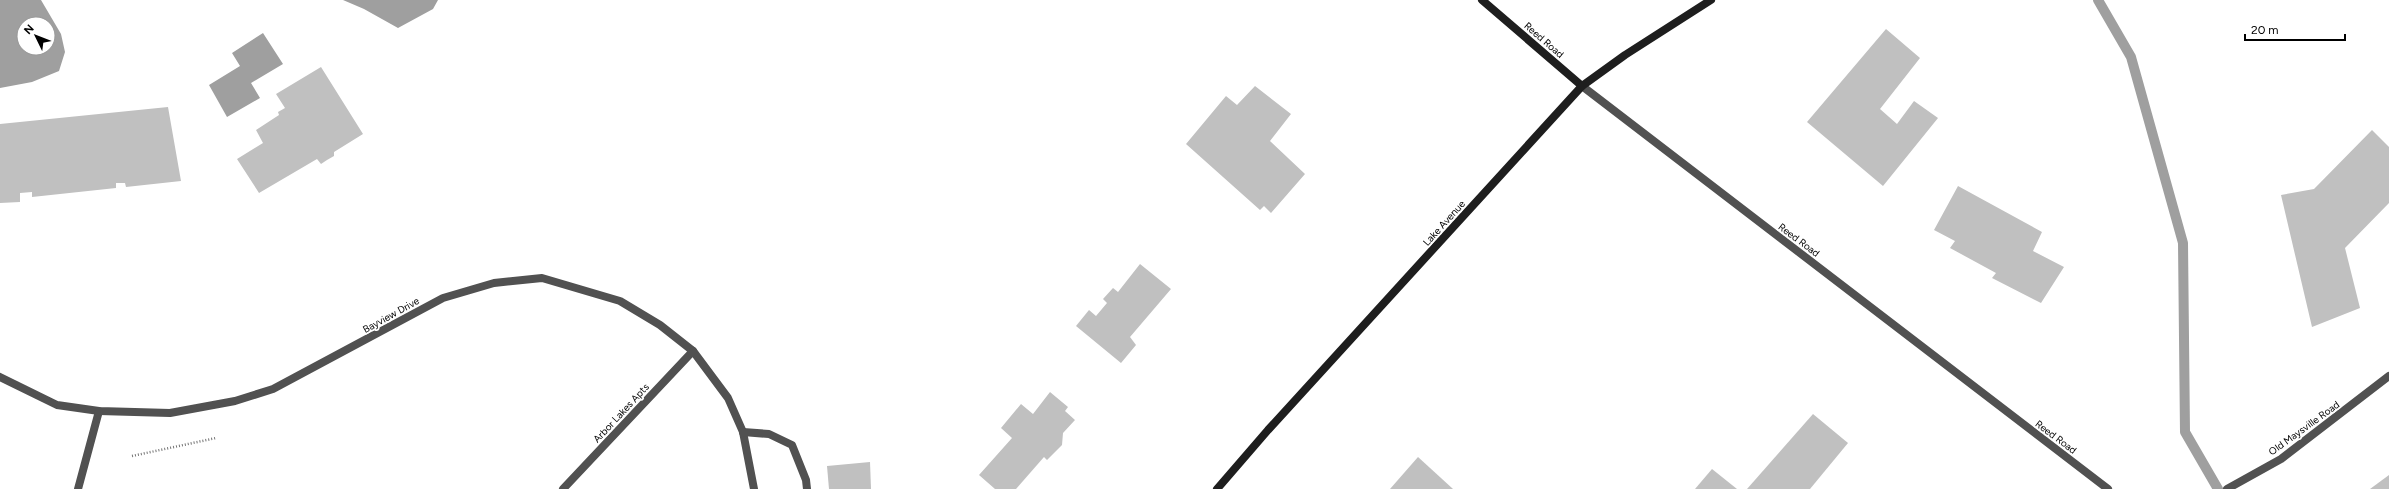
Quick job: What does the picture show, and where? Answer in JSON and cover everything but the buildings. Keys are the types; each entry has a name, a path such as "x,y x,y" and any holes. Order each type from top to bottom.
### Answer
{"main road":[{"name":"Reed Road","path":"1482,0 1582,86"},
{"name":"Lake Avenue","path":"1217,489 1268,430 1582,86 1624,55 1711,0"}],"street":[{"name":"Reed Road","path":"1582,86 2108,489"},
{"name":"Bayview Drive","path":"0,377 57,404 99,411 170,413 235,401 273,389 443,298 494,283 542,278 620,301 660,325 693,351 728,398 743,432 754,489"},
{"name":"Arbor Lakes Apts","path":"563,489 693,351"},
{"name":"Old Maysville Road","path":"2227,489 2281,459 2389,376"},
{"path":"78,489 99,411"},
{"path":"743,432 769,434 792,445 806,480 807,489"}],"path":[{"path":"132,456 216,438"}],"shaded area":[{"path":"0,0 41,0 50,16 16,16 16,56 56,56 56,26 61,34 65,52 59,71 32,82 0,88"},
{"path":"343,0 438,0 433,9 398,28 364,9"},
{"path":"263,33 283,64 251,83 260,98 227,117 209,85 240,66 232,53"}],"waterway":[{"path":"2098,0 2131,57 2183,243 2185,432 2218,489"}]}
